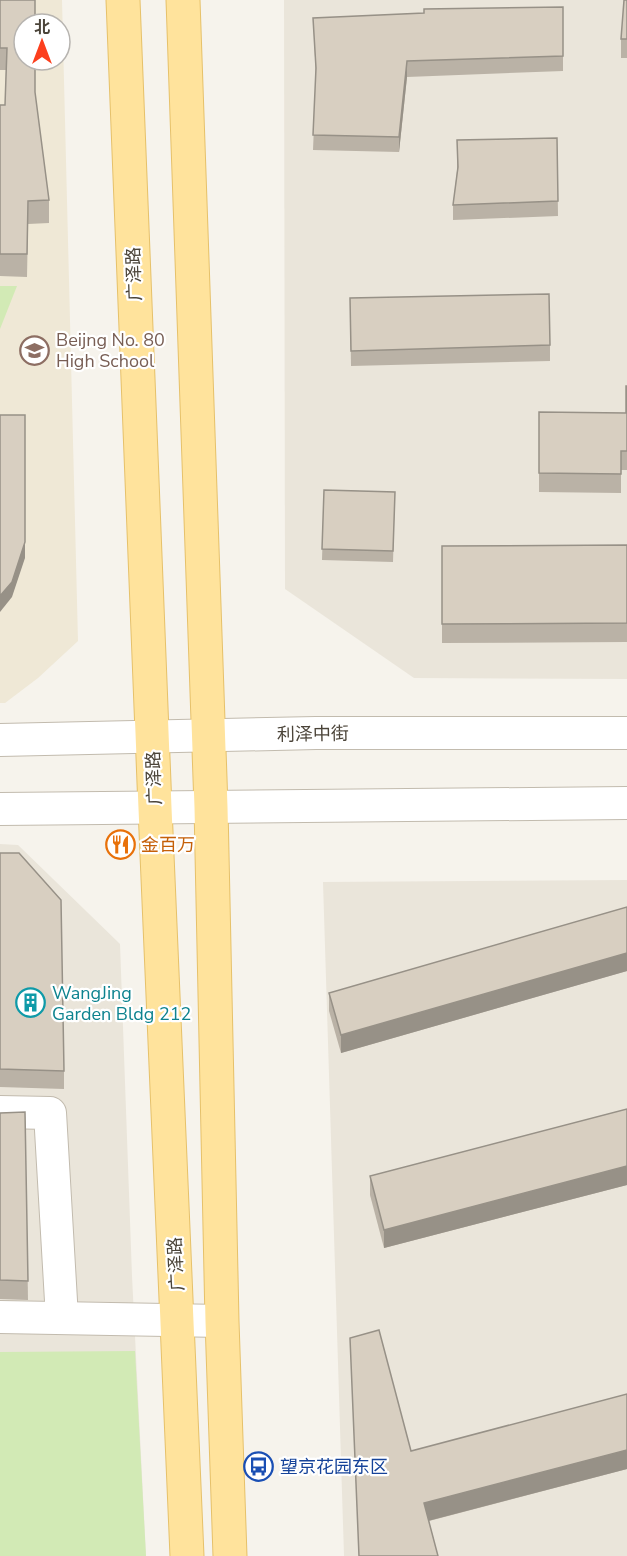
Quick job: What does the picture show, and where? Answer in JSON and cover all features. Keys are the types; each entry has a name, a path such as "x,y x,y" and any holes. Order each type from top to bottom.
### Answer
{"main road":[{"name":"广泽路","path":"123,0 187,1556"},
{"path":"183,0 209,735 222,1321 230,1556"}],"street":[{"name":"利泽中街","path":"0,740 209,735 627,733"},
{"path":"0,809 627,802"},
{"path":"0,1112 50,1113 62,1318"},
{"path":"0,1317 222,1321"}],"shaded area":[{"name":"Beijng No. 80 High School","path":"0,0 62,0 62,12 12,12 12,72 64,72 78,641 38,678 5,703 0,703"},
{"path":"284,0 627,0 627,679 414,678 285,589"},
{"path":"0,844 18,845 120,944 132,1276 146,1556 0,1556"},
{"path":"627,880 627,1556 344,1556 323,882"}],"green space":[{"path":"0,286 17,286 0,329"},
{"path":"135,1351 146,1556 0,1556 0,1352"}],"building":[{"path":"0,0 35,0 35,12 12,12 12,72 35,72 35,92 49,200 28,201 27,254 0,254 0,105 5,105 7,48 0,48"},
{"path":"624,0 627,0 627,39 621,39"},
{"path":"563,7 563,56 407,61 399,137 313,135 316,68 313,18 424,13 424,9"},
{"path":"557,138 558,201 453,205 458,167 457,140"},
{"path":"549,294 550,345 351,351 350,298"},
{"path":"626,386 627,451 621,451 621,474 539,473 539,412 626,413"},
{"path":"0,415 25,415 25,542 12,582 0,596"},
{"path":"324,490 395,492 393,551 322,549"},
{"path":"627,545 627,623 442,624 442,546"},
{"name":"WangJing Garden Bldg 212","path":"0,853 19,853 61,900 64,1071 0,1069"},
{"path":"627,907 627,953 341,1035 329,993"},
{"path":"627,1109 627,1166 384,1230 370,1176"},
{"path":"25,1112 28,1281 0,1280 0,1113"},
{"path":"379,1330 411,1451 627,1394 627,1450 424,1503 438,1556 359,1556 350,1338"}],"place":[{"name":"Beijng No. 80 High School","path":"35,350"},
{"name":"金百万","path":"120,845"},
{"name":"WangJing Garden Bldg 212","path":"31,1003"},
{"name":"望京花园东区","path":"259,1467"}]}
